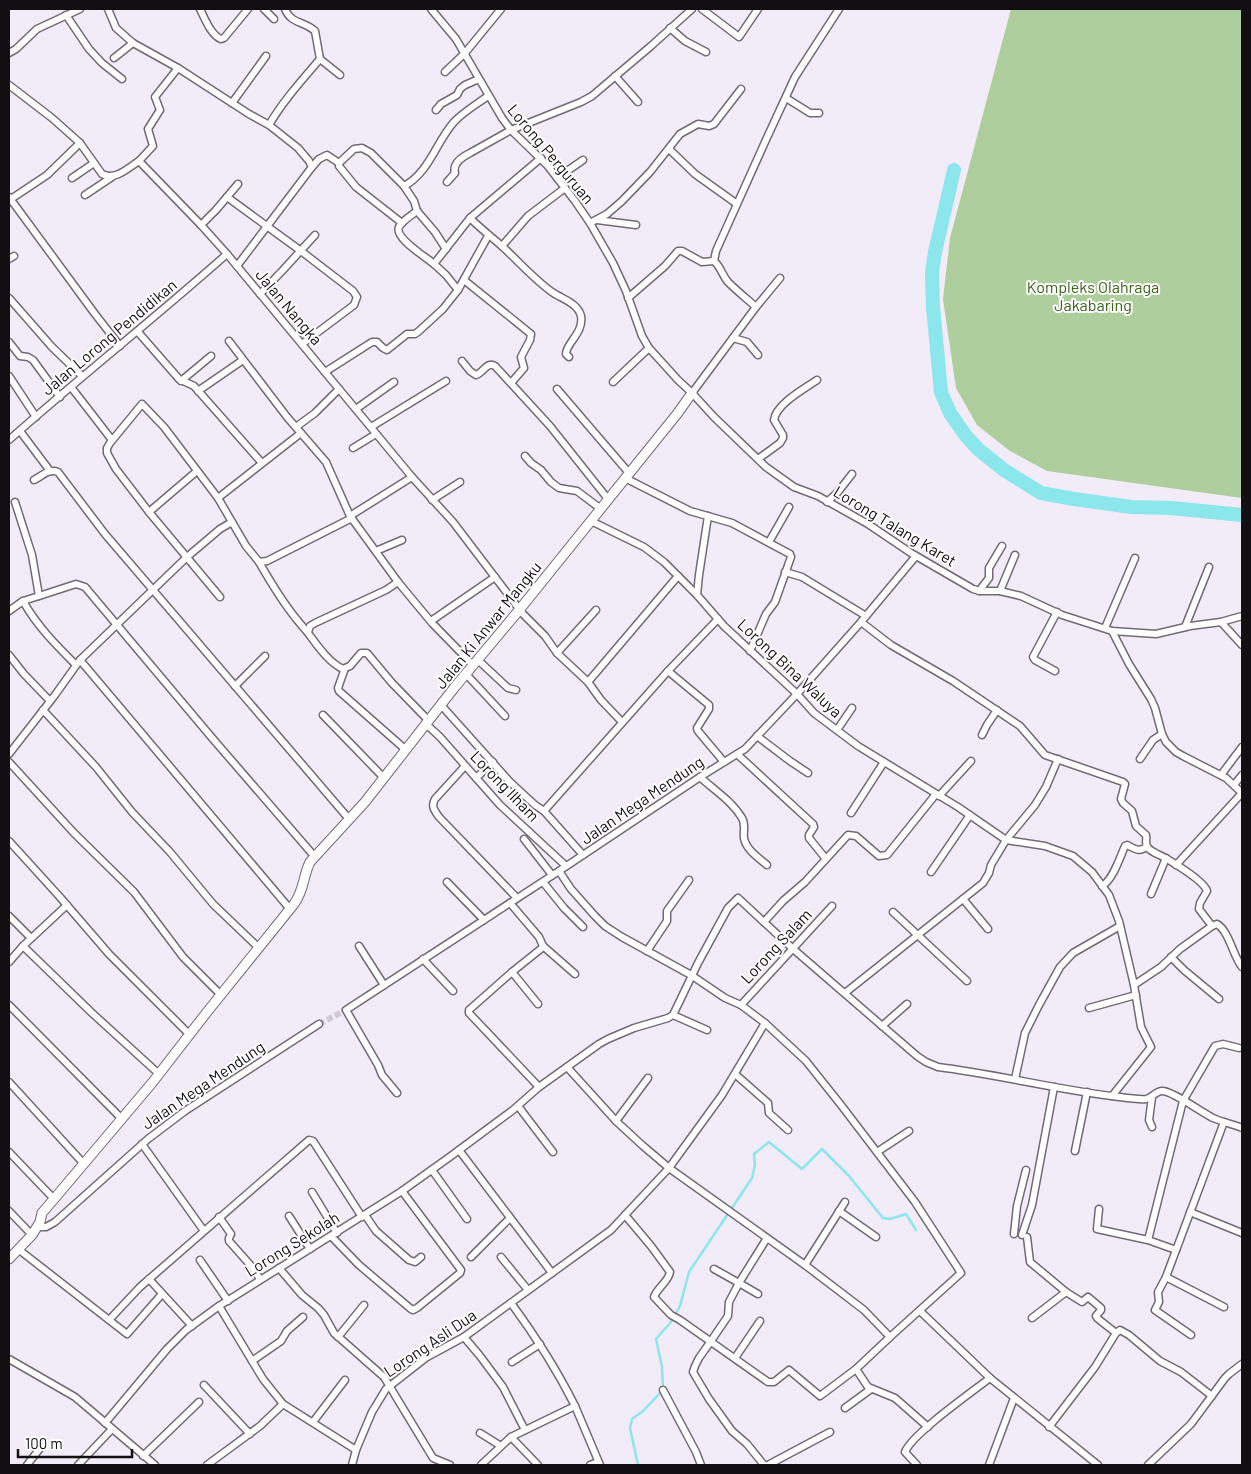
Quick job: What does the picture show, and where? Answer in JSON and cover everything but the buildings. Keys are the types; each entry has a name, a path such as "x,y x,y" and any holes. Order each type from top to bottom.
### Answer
{"street":[{"path":"9,53 16,49 37,28 80,9"},
{"path":"108,9 116,28 133,43 178,68 269,125 298,148 310,161 312,167"},
{"path":"200,9 217,38 221,39 224,38 248,9"},
{"path":"264,9 274,19"},
{"path":"284,9 290,18 311,27 315,31 320,59 340,75"},
{"name":"Lorong Perguruan","path":"431,9 447,26 465,53 488,96 511,130 541,158 593,222 628,298 642,336 649,348 692,393"},
{"path":"445,72 465,53 501,9"},
{"path":"447,182 455,173 455,166 464,157 511,130 581,102 600,90 692,9"},
{"path":"702,9 740,37 758,9"},
{"path":"714,261 716,252 737,204 795,78 839,9"},
{"path":"66,15 89,49 102,63 122,79"},
{"path":"670,28 685,41 706,52"},
{"path":"114,58 133,43"},
{"path":"232,103 266,56"},
{"path":"269,125 304,77 320,59"},
{"path":"85,195 139,161 153,146 148,129 160,110 155,97 178,68"},
{"path":"615,76 638,102"},
{"path":"436,110 441,104 457,95 465,85 479,79"},
{"path":"9,85 52,118 80,143 102,174 113,176"},
{"path":"593,222 607,214 634,189 659,162 680,134 699,123 709,126 714,124 741,89"},
{"path":"404,186 420,175 442,138 455,121 488,96"},
{"path":"786,98 810,113 818,113"},
{"path":"80,143 47,175 10,198 120,346"},
{"path":"339,164 354,149 364,148 404,186 414,201 417,211 435,232 446,249"},
{"path":"669,149 695,174 737,204"},
{"path":"237,266 312,167 319,159 327,155 331,156 339,164 356,187 402,223"},
{"path":"434,264 470,218 541,158"},
{"path":"557,178 583,160"},
{"name":"Jalan Nangka","path":"139,161 227,254 412,477 453,522 520,610 545,636 557,653 588,682 601,700 622,722"},
{"path":"72,178 94,163"},
{"path":"201,225 238,184"},
{"path":"502,246 528,216 566,188"},
{"path":"227,197 301,251 353,291 357,297 354,304 302,344"},
{"path":"417,211 402,223 398,230 400,237 434,264 458,290"},
{"path":"470,218 549,290 569,302 580,313 580,328 566,351 569,357"},
{"path":"593,222 636,225"},
{"path":"260,294 315,235"},
{"path":"325,372 372,342 378,342 387,350 407,334 416,334 443,309 458,290 488,236"},
{"path":"628,298 665,266 678,252 682,251 702,262 714,261"},
{"name":"Jalan Lorong Pendidikan","path":"9,440 82,376 138,332 227,254"},
{"path":"714,261 722,270 728,282 756,307"},
{"path":"692,393 780,278"},
{"path":"464,280 531,334 531,338 521,357 524,368 511,383"},
{"path":"9,298 82,376"},
{"path":"138,332 181,381 191,385 198,392 262,463"},
{"path":"734,338 747,342 758,355"},
{"path":"229,341 301,434 326,462 351,517 398,582 431,621 475,663 508,688 516,690"},
{"path":"9,342 20,356 28,357 32,360 60,397"},
{"path":"613,382 649,348"},
{"path":"181,381 211,356"},
{"path":"198,392 243,360"},
{"path":"462,361 476,375 492,364 550,426 608,499"},
{"path":"9,376 36,417"},
{"path":"758,459 783,438 774,420 775,415 791,399 817,380"},
{"path":"371,427 446,381"},
{"path":"356,409 394,382"},
{"path":"70,387 112,440"},
{"path":"296,426 315,413 339,389"},
{"path":"557,389 627,475 690,511 732,523 790,554 791,557 775,602 766,614 750,651"},
{"name":"Lorong Talang Karet","path":"692,393 766,467 794,486 818,496 868,524 916,556 973,589 979,591 1000,591 1021,596 1057,612 1109,630 1156,634 1185,627 1221,622 1242,616"},
{"name":"Jalan Ki Anwar Mangku","path":"9,1259 33,1233 41,1220 42,1214 122,1119 297,900 310,862 384,778 692,393"},
{"path":"220,597 149,512 107,455 107,448 112,440 142,404 164,426 218,498 246,546 259,562 298,622 326,655 343,669 338,688 339,691 406,750"},
{"path":"20,431 50,471"},
{"path":"218,498 301,434"},
{"path":"353,448 376,434"},
{"path":"525,456 531,464 541,470 559,488 577,490 601,509"},
{"path":"34,480 50,471 55,470 59,474 105,534 349,819"},
{"path":"149,512 197,471"},
{"path":"827,502 838,492 852,474"},
{"path":"259,562 267,561 351,517 412,477"},
{"path":"432,500 460,482"},
{"path":"15,502 32,555 39,596"},
{"path":"769,542 789,507"},
{"path":"697,595 708,516"},
{"name":"Lorong Bina Waluya","path":"591,521 644,547 664,562 718,619 797,694 814,713 858,746 970,815 1006,840"},
{"path":"9,754 78,663 187,557 220,529 232,522"},
{"path":"376,551 402,540"},
{"path":"979,591 988,578 989,569 1002,546"},
{"name":"Jalan Mega Mendung","path":"384,985 745,749 861,622 916,556"},
{"path":"1000,591 1016,556"},
{"path":"1136,558 1109,630 1151,698 1156,708 1162,734 1166,742 1176,752 1221,775 1242,793 1176,865"},
{"path":"1185,627 1209,567"},
{"path":"785,572 802,577 866,616"},
{"path":"431,621 495,576"},
{"path":"588,682 678,576"},
{"path":"308,632 308,628 314,623 386,590 398,582"},
{"path":"9,611 23,600 76,584 80,584 88,590 315,857"},
{"path":"23,600 31,616 47,635 78,663 290,909"},
{"path":"557,653 596,610"},
{"path":"1055,670 1033,658 1057,612"},
{"path":"544,811 668,671 718,619"},
{"path":"861,622 891,645 953,681 1020,726 1043,754 1122,782 1124,784 1123,803 1132,811 1135,824 1146,835 1147,846 1156,854 1166,858 1202,883 1207,889 1199,907 1212,926"},
{"path":"1221,622 1242,646"},
{"name":"Lorong Ilham","path":"343,669 350,666 361,653 368,653 392,683 500,805 566,866"},
{"path":"9,655 50,702"},
{"path":"235,686 265,656"},
{"path":"668,671 709,705 709,709 697,728 724,762"},
{"path":"466,674 505,716"},
{"path":"441,705 510,782 544,811 583,855"},
{"path":"837,730 852,708"},
{"path":"43,710 96,767 132,812 170,852 212,904 259,948"},
{"path":"982,735 997,710"},
{"path":"323,715 384,778"},
{"path":"1140,759 1153,740 1162,734"},
{"path":"757,736 808,774"},
{"path":"1221,775 1242,747"},
{"path":"737,754 813,824 814,828 808,835 809,838 826,859"},
{"path":"845,993 986,879 991,865 1006,840 1035,805 1046,787 1058,759"},
{"path":"764,922 826,859 843,838 850,834 856,836 879,856 887,855 937,795 970,761"},
{"path":"9,762 74,834 134,892 183,957 221,995"},
{"path":"476,778 493,762"},
{"path":"851,813 884,762"},
{"path":"465,766 432,804 433,808 439,817 517,898"},
{"path":"1234,785 1242,774"},
{"path":"700,777 716,792 730,801 743,820 746,842 752,852 767,865"},
{"path":"931,872 970,815"},
{"path":"524,839 552,875"},
{"path":"1006,840 1045,846 1072,856 1092,872 1110,895 1120,926 1134,985 1141,1026 1151,1047 1112,1096"},
{"path":"9,841 109,954 190,1035"},
{"path":"1102,886 1106,884 1115,869 1126,846 1140,851 1144,850 1147,846"},
{"path":"1151,894 1166,858"},
{"path":"559,871 577,896 605,926 691,975 725,998 741,1005 806,1061 915,1202 961,1273 856,1369 820,1396 790,1370 770,1383 671,1315 654,1297 657,1290 670,1276 670,1272 625,1215"},
{"path":"647,951 666,921 668,910 689,880"},
{"path":"447,882 484,920"},
{"path":"543,882 564,908 583,927"},
{"path":"890,1337 864,1310 805,1265 669,1168 642,1146 616,1121 567,1067 608,1039 673,1015 691,975 728,908 738,898 882,1026 917,1056 932,1065 1112,1096 1147,1099 1159,1091 1164,1091 1173,1094 1214,1119 1241,1126"},
{"path":"963,899 988,929"},
{"path":"510,903 539,936 544,946 575,974"},
{"path":"9,962 31,938 67,905"},
{"name":"Lorong Salam","path":"741,1005 832,906"},
{"path":"893,912 967,981"},
{"path":"9,916 31,938"},
{"path":"1134,985 1212,926 1218,924 1221,926 1238,963 1242,967"},
{"path":"1015,1079 1025,1033 1060,968 1073,953 1120,926"},
{"path":"23,946 158,1074"},
{"path":"359,946 384,985 346,1010 382,1075 397,1092"},
{"path":"540,1087 469,1013 469,1010 544,946"},
{"path":"1171,957 1219,1000"},
{"path":"423,959 453,992"},
{"path":"512,972 538,1004"},
{"path":"1089,1008 1136,996"},
{"path":"882,1026 907,1004"},
{"path":"9,1005 122,1119"},
{"path":"673,1015 707,1030"},
{"name":"Jalan Mega Mendung","path":"33,1233 55,1222 142,1144 185,1111 319,1024"},
{"name":"Lorong Asli Dua","path":"352,1465 356,1450 372,1412 386,1389 427,1357 464,1338 611,1230 669,1168 722,1096 765,1024"},
{"path":"1148,1240 1183,1101 1215,1046 1223,1044 1239,1048"},
{"name":"Lorong Sekolah","path":"105,1423 167,1349 192,1326 260,1279 402,1191 516,1108 567,1067"},
{"path":"735,1074 768,1103 769,1113 788,1130"},
{"path":"616,1121 648,1078"},
{"path":"9,1082 84,1164"},
{"path":"1054,1087 1025,1236 1030,1262 1066,1292 1082,1302 1088,1297 1094,1302 1101,1309 1096,1316 1097,1318 1116,1334"},
{"path":"1075,1151 1087,1092"},
{"path":"1152,1096 1148,1120 1152,1127"},
{"path":"516,1108 553,1152"},
{"path":"1191,1335 1155,1310 1159,1302 1158,1292 1166,1277 1224,1122"},
{"path":"877,1152 909,1131"},
{"path":"110,1319 149,1279 309,1140 311,1140 376,1231 409,1260 415,1262 421,1257"},
{"path":"142,1144 204,1231"},
{"path":"459,1150 552,1273"},
{"path":"9,1152 54,1199"},
{"path":"432,1170 467,1219"},
{"path":"1014,1234 1017,1206 1026,1170"},
{"path":"312,1192 334,1234 359,1266 413,1310 460,1273 461,1270 402,1191"},
{"path":"805,1265 845,1202"},
{"path":"1099,1209 1096,1229 1148,1240 1176,1250"},
{"path":"839,1210 876,1237"},
{"path":"9,1211 33,1233"},
{"path":"1190,1212 1242,1233"},
{"path":"289,1216 310,1249"},
{"path":"219,1218 231,1234 229,1241 252,1266 260,1279"},
{"path":"471,1257 510,1218"},
{"path":"767,1238 729,1302 728,1316 712,1342 699,1358 693,1372 709,1399 732,1431 766,1465 830,1432"},
{"path":"18,1249 128,1334 162,1294"},
{"path":"501,1256 528,1290"},
{"path":"200,1260 228,1301"},
{"path":"280,1268 302,1295 324,1314 331,1330 338,1338 379,1372 391,1385 433,1458 442,1464 450,1465"},
{"path":"714,1269 758,1294"},
{"path":"1166,1277 1224,1307"},
{"path":"149,1279 192,1326"},
{"path":"1032,1318 1066,1292"},
{"path":"511,1303 540,1344 575,1406 599,1463 590,1465"},
{"path":"338,1338 364,1304"},
{"path":"219,1306 263,1379 283,1404 356,1450"},
{"path":"920,1311 990,1378 1098,1465"},
{"path":"252,1361 281,1341 287,1331 303,1317"},
{"path":"736,1358 760,1321"},
{"path":"1049,1427 1095,1367 1120,1330 1160,1361 1181,1372 1212,1396"},
{"path":"464,1338 503,1387 525,1430"},
{"path":"512,1362 540,1344"},
{"path":"9,1359 75,1397 155,1465"},
{"path":"1148,1465 1191,1424 1229,1374 1242,1364"},
{"path":"856,1369 866,1385 895,1398 928,1427"},
{"path":"917,1465 905,1451 928,1427 990,1378"},
{"path":"313,1422 344,1380"},
{"path":"204,1385 250,1434"},
{"path":"846,1408 871,1388"},
{"path":"663,1390 701,1465"},
{"path":"989,1465 1014,1398"},
{"path":"143,1456 199,1402"},
{"path":"207,1465 260,1426 283,1404"},
{"path":"481,1465 511,1436 575,1406"},
{"path":"78,1465 112,1429"},
{"path":"480,1433 501,1446"},
{"path":"511,1436 538,1465"},
{"path":"27,1465 41,1447"}],"green space":[{"name":"Kompleks Olahraga Jakabaring","path":"1011,9 1242,9 1242,498 1047,471 1010,451 977,425 956,388 943,299 950,238"}],"waterway":[{"path":"954,170 935,252 932,272 933,307 941,392 950,413 966,436 978,449 1004,470 1041,493 1131,507 1171,508 1242,515"},
{"path":"638,1465 630,1428 632,1419 643,1411 663,1390 662,1367 656,1339 671,1322 680,1306 689,1272 752,1178 755,1165 754,1154 769,1142 802,1169 822,1149 849,1176 883,1218 890,1219 906,1214 916,1230"}],"tunnel":[{"path":"319,1024 346,1010"}]}
